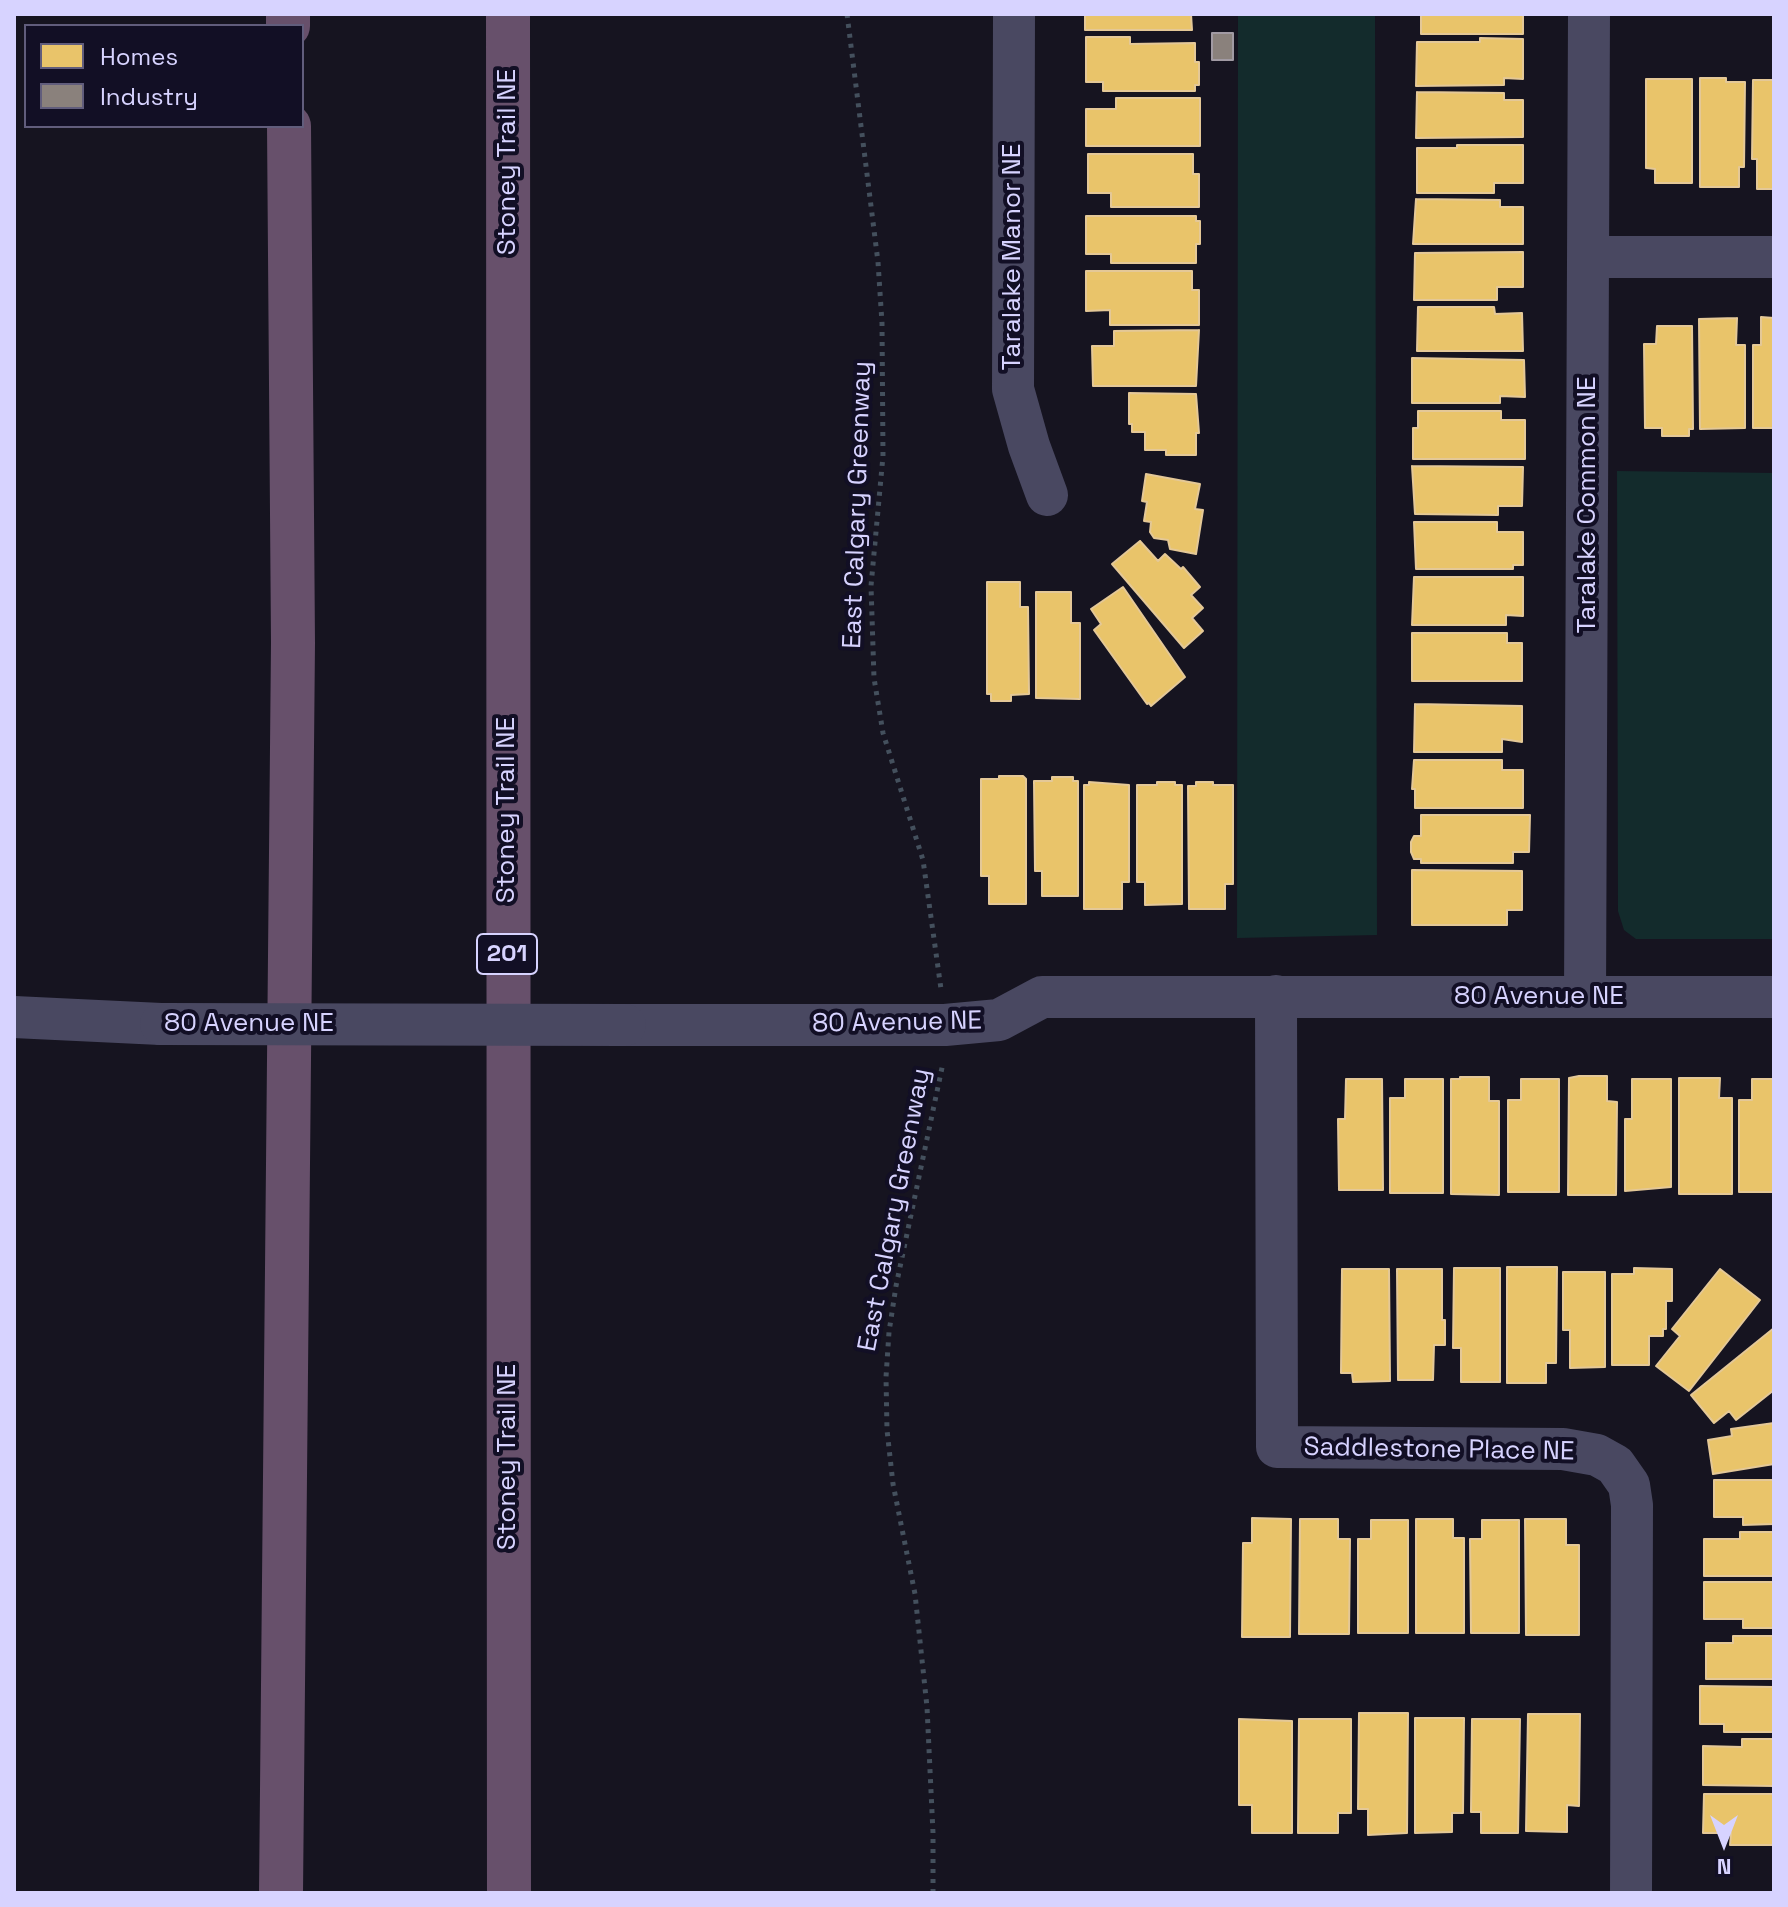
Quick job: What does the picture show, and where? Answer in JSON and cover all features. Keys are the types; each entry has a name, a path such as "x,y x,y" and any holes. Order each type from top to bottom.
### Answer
{"highway":[{"name":"Stoney Trail NE","path":"508,14 509,1893"},
{"path":"281,1893 293,643 289,128"}],"street":[{"name":"Taralake Manor NE","path":"1014,14 1013,389 1047,495"},
{"name":"Taralake Common NE","path":"1585,997 1589,14"},
{"path":"1590,257 1774,257"},
{"name":"Saddlestone Place NE","path":"1276,996 1277,1447 1563,1449 1597,1455 1615,1465 1629,1485 1632,1505 1631,1893"},
{"name":"80 Avenue NE","path":"14,1017 161,1024 945,1025 999,1020 1042,997 1774,997"}],"path":[{"name":"East Calgary Greenway","path":"847,14 876,246 882,323 883,456 871,586 874,678 883,733 923,860 945,1025 946,1048 896,1286 886,1377 887,1430 893,1484 915,1594 927,1707 933,1893"}],"green space":[{"path":"1238,14 1375,14 1377,935 1237,938"},
{"path":"1617,471 1774,473 1774,939 1636,939 1624,930 1618,911"}],"building: Homes":[{"path":"1085,14 1191,14 1192,30 1085,30"},
{"path":"1421,14 1523,14 1523,34 1421,34"},
{"path":"1086,37 1130,37 1130,44 1195,43 1199,85 1195,85 1195,91 1103,91 1103,82 1086,82"},
{"path":"1480,38 1523,39 1523,79 1504,78 1504,85 1416,86 1417,42 1480,42"},
{"path":"1700,78 1745,82 1744,167 1739,167 1739,187 1700,187"},
{"path":"1646,79 1692,79 1692,183 1655,183 1655,169 1646,168"},
{"path":"1753,80 1774,80 1774,189 1757,189 1757,159 1752,159"},
{"path":"1417,92 1504,93 1504,100 1523,100 1523,137 1416,138"},
{"path":"1116,98 1200,98 1200,146 1086,146 1086,109 1116,109"},
{"path":"1457,145 1523,145 1523,183 1494,183 1494,193 1417,193 1417,148 1457,148"},
{"path":"1088,154 1193,154 1193,174 1199,174 1199,207 1111,207 1111,193 1088,193"},
{"path":"1416,199 1500,200 1500,207 1523,207 1523,244 1413,244"},
{"path":"1086,216 1196,216 1196,221 1200,221 1200,244 1196,244 1196,263 1111,263 1111,254 1086,254"},
{"path":"1523,252 1523,287 1497,287 1497,300 1414,300 1415,253"},
{"path":"1086,271 1192,271 1192,290 1199,290 1199,325 1110,325 1110,310 1086,311"},
{"path":"1418,307 1494,307 1495,314 1522,313 1523,351 1417,351"},
{"path":"1761,317 1774,318 1774,428 1753,428 1753,345 1761,345"},
{"path":"1737,318 1736,345 1745,345 1745,428 1700,429 1699,319"},
{"path":"1657,326 1692,326 1693,429 1689,429 1689,436 1662,436 1662,428 1645,428 1644,344 1656,344"},
{"path":"1199,330 1196,386 1093,386 1092,346 1114,346 1114,331"},
{"path":"1412,358 1524,360 1525,397 1500,396 1500,403 1412,403"},
{"path":"1129,393 1196,394 1199,433 1196,433 1196,455 1166,455 1166,450 1145,450 1145,432 1132,432 1132,424 1129,424"},
{"path":"1418,411 1501,411 1501,420 1525,420 1525,459 1413,459 1413,428 1418,428"},
{"path":"1412,466 1523,467 1522,506 1498,506 1498,515 1415,514"},
{"path":"1146,474 1200,484 1195,509 1203,510 1196,554 1170,549 1168,540 1154,538 1150,532 1151,522 1144,521 1147,502 1142,501"},
{"path":"1414,522 1497,522 1497,532 1523,532 1523,565 1513,565 1513,569 1416,569"},
{"path":"1140,541 1158,561 1165,554 1181,569 1183,567 1200,587 1191,595 1203,608 1192,618 1203,631 1184,648 1112,564"},
{"path":"1414,577 1523,577 1523,616 1506,615 1506,625 1412,625"},
{"path":"987,582 1020,582 1020,607 1028,607 1029,694 1011,695 1011,701 991,701 991,694 987,694"},
{"path":"1123,587 1185,677 1151,706 1094,630 1101,624 1091,609"},
{"path":"1036,592 1071,592 1071,623 1080,623 1080,699 1036,698"},
{"path":"1412,633 1507,633 1507,643 1522,643 1522,681 1412,681"},
{"path":"1415,704 1522,706 1522,742 1502,739 1502,752 1414,752"},
{"path":"1414,760 1502,760 1502,770 1523,770 1523,808 1415,808 1415,789 1412,789"},
{"path":"999,776 1023,776 1026,779 1026,904 989,904 989,876 981,876 981,779 999,779"},
{"path":"1052,777 1073,777 1073,781 1078,781 1078,896 1042,896 1042,871 1035,871 1034,781 1052,781"},
{"path":"1089,782 1129,785 1129,882 1122,882 1122,909 1084,909 1084,785 1089,785"},
{"path":"1157,782 1182,785 1182,904 1145,905 1145,882 1137,882 1137,785 1157,785"},
{"path":"1196,782 1233,785 1233,884 1225,884 1225,909 1189,909 1188,786 1196,786"},
{"path":"1421,815 1530,815 1529,852 1513,852 1513,863 1421,863 1421,859 1414,859 1411,842 1414,836 1421,836"},
{"path":"1412,870 1522,871 1522,910 1507,910 1507,925 1412,925"},
{"path":"1607,1076 1607,1101 1617,1102 1616,1195 1568,1195 1569,1078"},
{"path":"1489,1077 1489,1101 1499,1101 1499,1195 1451,1194 1451,1079"},
{"path":"1679,1078 1720,1078 1719,1098 1732,1098 1732,1194 1679,1194"},
{"path":"1346,1079 1382,1079 1383,1190 1339,1190 1338,1119 1345,1119"},
{"path":"1405,1079 1443,1079 1443,1193 1390,1193 1390,1098 1405,1098"},
{"path":"1521,1079 1559,1079 1559,1192 1508,1192 1508,1100 1521,1100"},
{"path":"1632,1079 1671,1079 1671,1187 1625,1191 1625,1119 1632,1119"},
{"path":"1752,1079 1774,1079 1774,1192 1739,1192 1739,1100 1752,1100"},
{"path":"1507,1267 1557,1267 1556,1363 1546,1363 1546,1383 1507,1383"},
{"path":"1454,1268 1500,1268 1500,1382 1461,1382 1461,1348 1453,1348"},
{"path":"1634,1268 1672,1269 1672,1301 1666,1301 1666,1329 1663,1329 1663,1336 1649,1336 1649,1365 1612,1365 1612,1274 1634,1274"},
{"path":"1342,1269 1389,1269 1390,1381 1353,1382 1352,1373 1341,1373"},
{"path":"1397,1269 1442,1269 1445,1345 1434,1345 1433,1380 1398,1380"},
{"path":"1720,1269 1760,1300 1689,1391 1656,1366 1680,1336 1672,1329"},
{"path":"1563,1272 1605,1272 1605,1367 1570,1368 1570,1330 1563,1330"},
{"path":"1774,1328 1774,1390 1736,1420 1729,1411 1714,1423 1691,1395"},
{"path":"1774,1423 1774,1464 1713,1474 1708,1440 1732,1436 1731,1429"},
{"path":"1714,1480 1774,1480 1774,1524 1743,1525 1743,1517 1714,1517"},
{"path":"1252,1518 1291,1519 1290,1637 1242,1637 1243,1543 1252,1543"},
{"path":"1300,1519 1338,1519 1338,1539 1350,1539 1349,1634 1299,1634"},
{"path":"1416,1519 1453,1519 1453,1538 1464,1538 1464,1633 1416,1633"},
{"path":"1525,1519 1566,1519 1566,1545 1579,1545 1579,1635 1526,1635"},
{"path":"1371,1520 1408,1520 1408,1633 1358,1633 1358,1539 1371,1539"},
{"path":"1482,1520 1519,1520 1519,1633 1471,1633 1470,1539 1482,1539"},
{"path":"1740,1532 1774,1532 1774,1576 1704,1576 1704,1539 1740,1539"},
{"path":"1704,1582 1774,1582 1774,1628 1743,1628 1743,1619 1704,1619"},
{"path":"1733,1636 1774,1636 1774,1679 1706,1679 1706,1643 1733,1643"},
{"path":"1700,1686 1774,1687 1774,1732 1724,1732 1724,1724 1700,1724"},
{"path":"1359,1713 1408,1713 1407,1833 1368,1835 1368,1809 1358,1809"},
{"path":"1528,1714 1580,1714 1579,1806 1567,1805 1567,1832 1526,1831"},
{"path":"1415,1718 1464,1718 1463,1813 1452,1813 1452,1832 1415,1833"},
{"path":"1239,1719 1292,1721 1292,1833 1252,1833 1252,1805 1239,1805"},
{"path":"1299,1719 1351,1719 1351,1813 1338,1813 1338,1833 1298,1833"},
{"path":"1472,1719 1520,1719 1518,1833 1481,1833 1481,1812 1471,1812"},
{"path":"1742,1739 1774,1739 1774,1786 1703,1785 1703,1746 1742,1747"},
{"path":"1704,1794 1774,1794 1774,1845 1730,1845 1731,1833 1703,1833"}],"building: Industry":[{"path":"1212,33 1233,33 1233,60 1212,60"}]}
